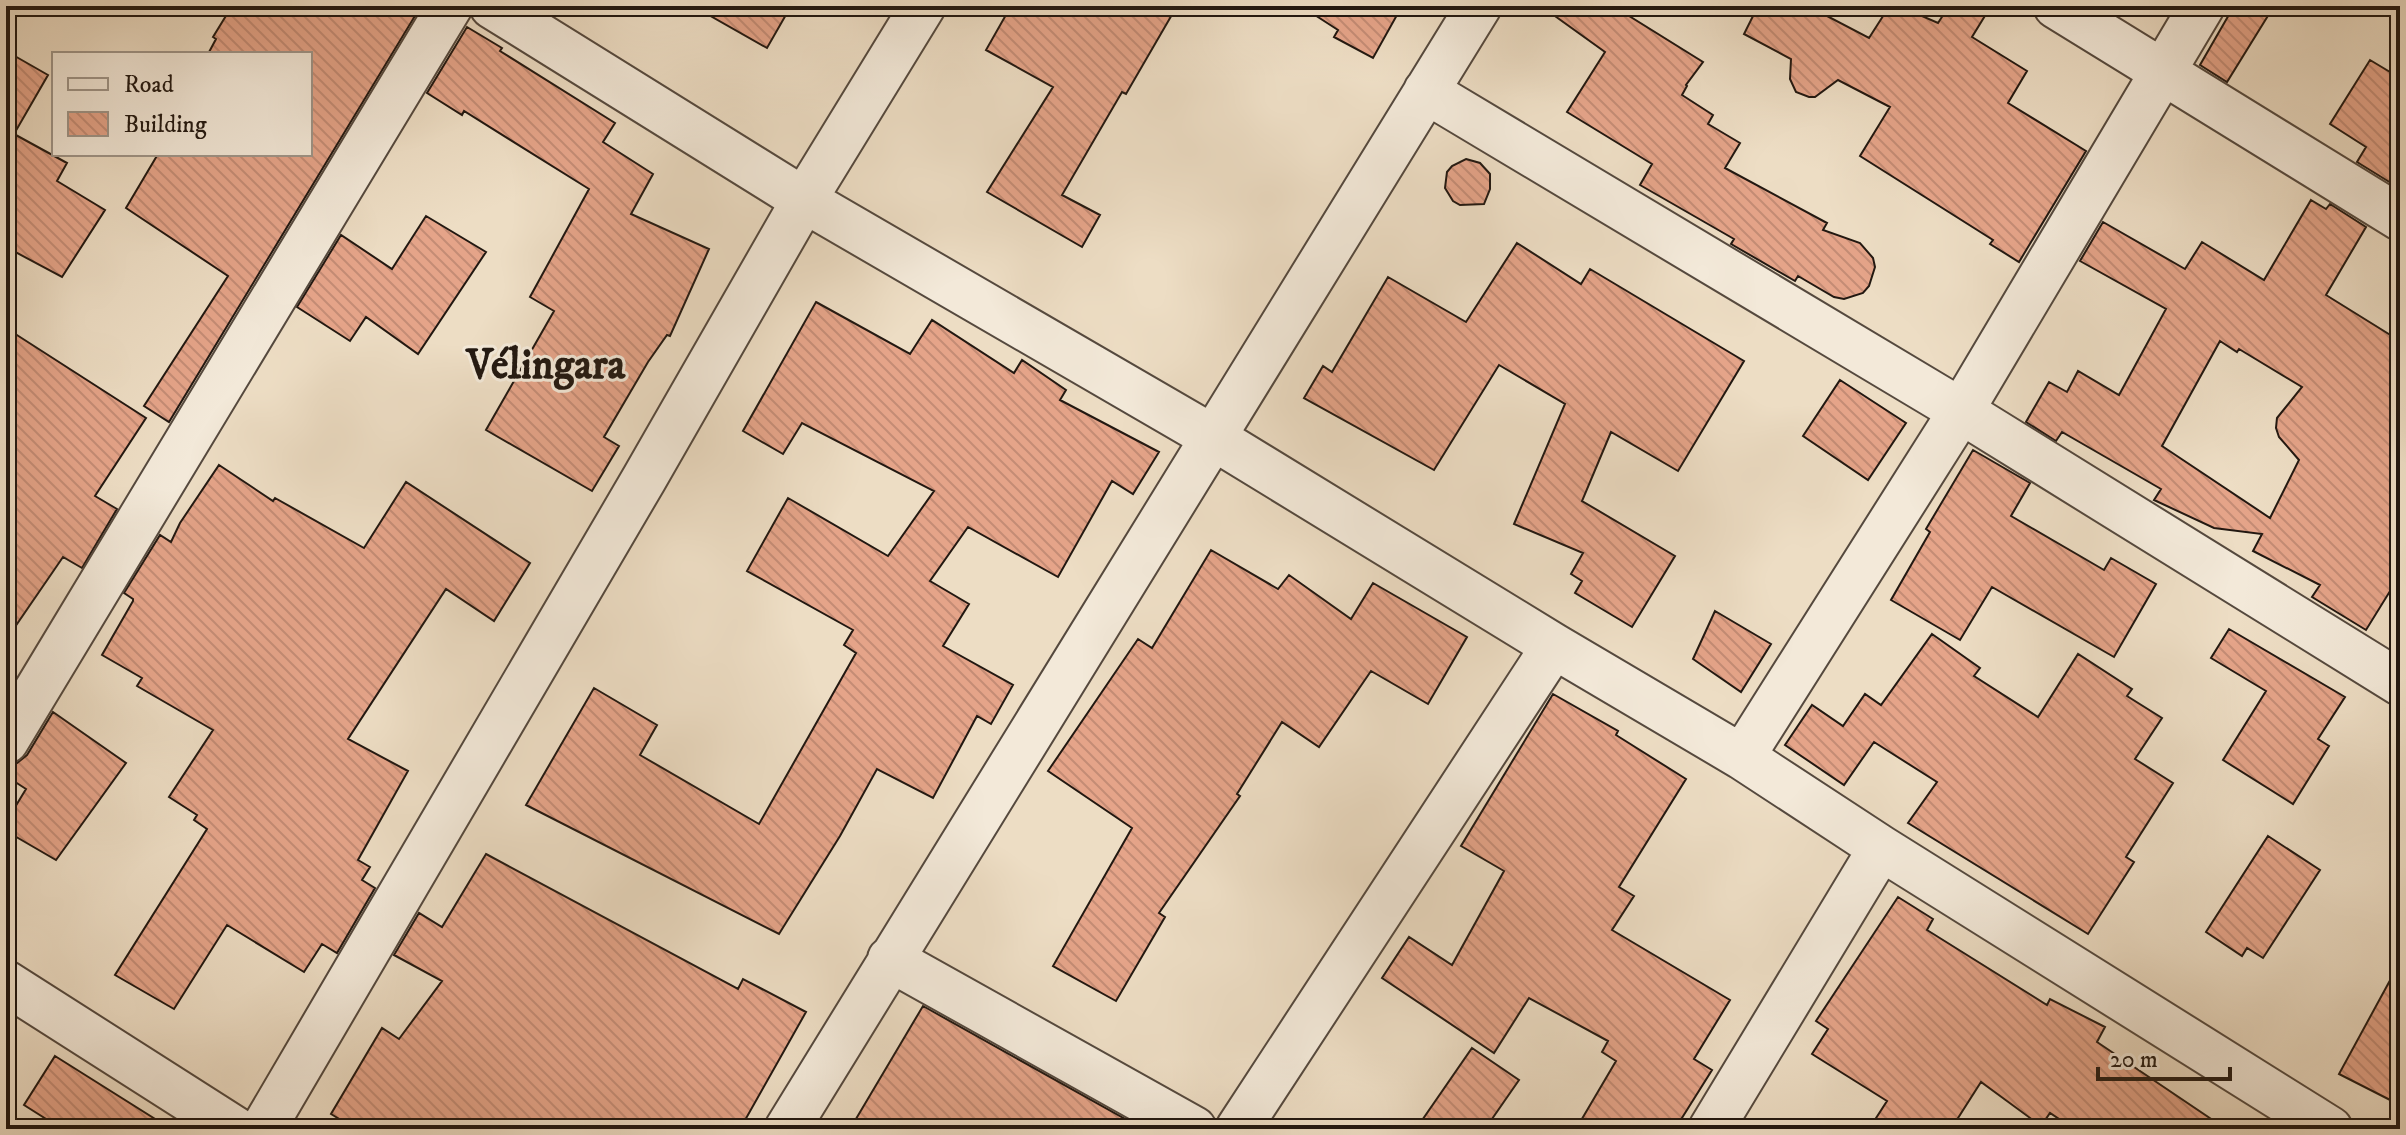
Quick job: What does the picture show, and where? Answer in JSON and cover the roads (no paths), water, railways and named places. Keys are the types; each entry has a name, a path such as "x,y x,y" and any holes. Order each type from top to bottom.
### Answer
{"street":[{"path":"6,741 450,6"},
{"path":"492,6 804,200 1214,438 1742,757 1881,848 2330,1129"},
{"path":"263,1129 804,200 923,6"},
{"path":"787,1129 1479,6"},
{"path":"2056,6 2400,218"},
{"path":"1742,757 1961,411 2202,6"},
{"path":"1426,91 1961,411 2400,683"},
{"path":"1238,1129 1554,646"},
{"path":"1711,1129 1881,848"},
{"path":"890,959 1194,1129"},
{"path":"6,983 235,1129"}],"district":[{"name":"Vélingara","path":"546,366"}]}
